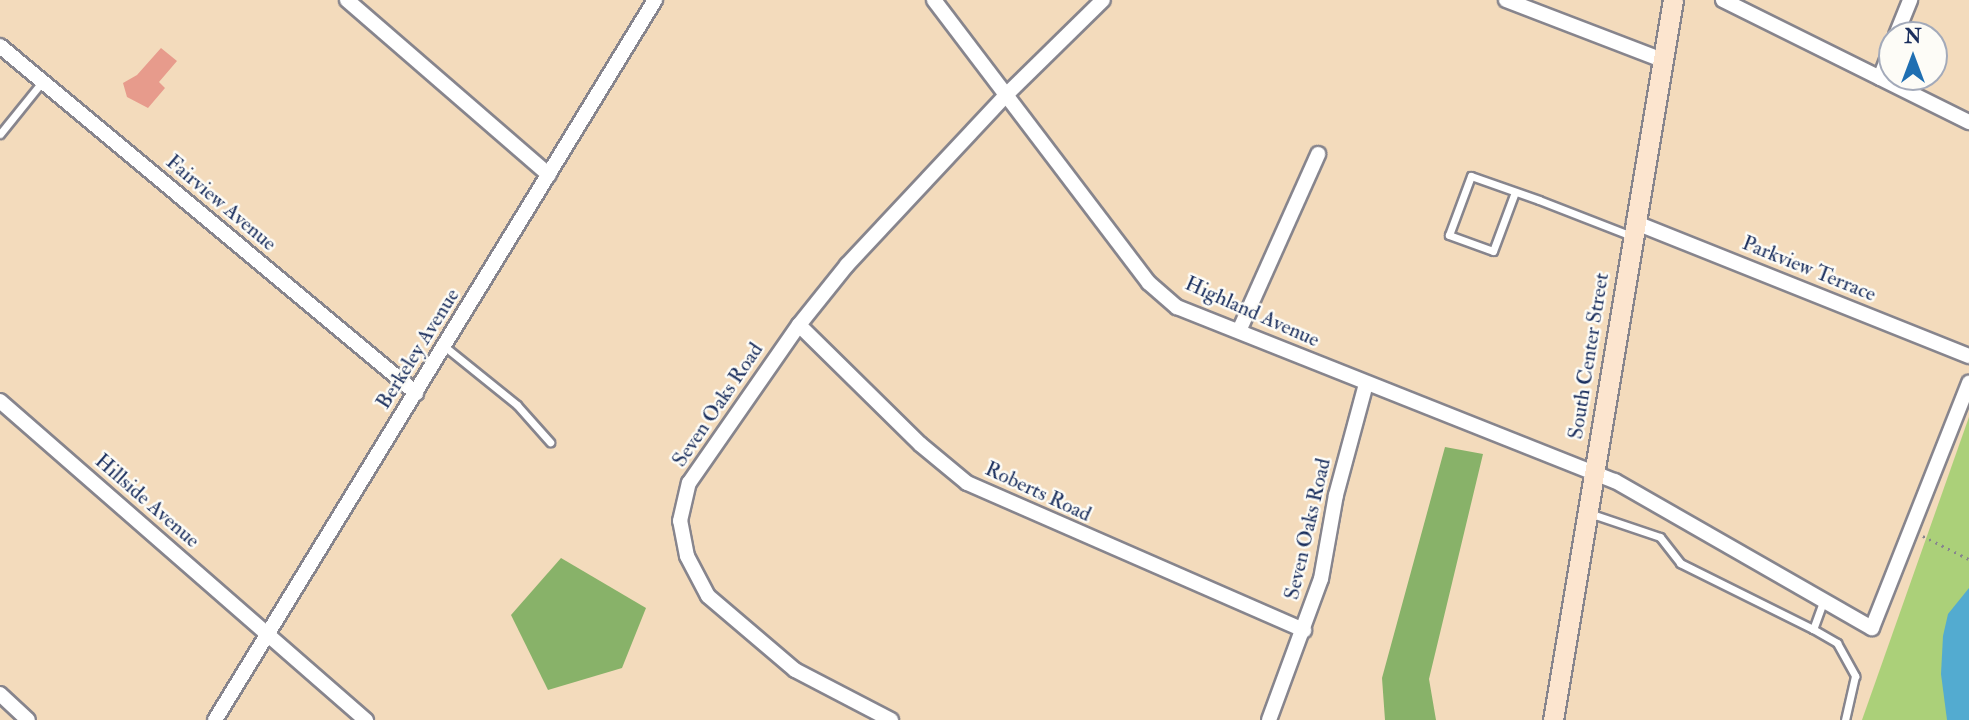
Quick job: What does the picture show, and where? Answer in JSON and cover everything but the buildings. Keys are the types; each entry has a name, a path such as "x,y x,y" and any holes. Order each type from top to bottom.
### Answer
{"main road":[{"name":"South Center Street","path":"1553,720 1660,59 1673,0"}],"street":[{"path":"348,0 549,175"},
{"name":"Berkeley Avenue","path":"215,720 266,632 416,393 655,0"},
{"name":"Highland Avenue","path":"934,0 1149,283 1177,307 1615,481 1872,628 1914,531"},
{"name":"Seven Oaks Road","path":"891,720 795,670 708,596 687,556 680,521 690,483 799,325 847,265 1007,94 1103,0"},
{"path":"1506,0 1660,59"},
{"path":"1723,0 1878,77"},
{"path":"1902,21 1910,0"},
{"name":"Fairview Avenue","path":"0,46 416,393"},
{"path":"1906,91 1969,122"},
{"path":"1239,331 1318,154"},
{"name":"Parkview Terrace","path":"1633,229 1969,356"},
{"name":"Roberts Road","path":"799,325 920,444 967,483 1304,630"},
{"path":"1914,531 1969,383"},
{"name":"Seven Oaks Road","path":"1269,720 1321,579 1336,495 1366,384"},
{"name":"Hillside Avenue","path":"0,401 366,720"},
{"path":"0,694 28,720"}],"lane":[{"path":"0,134 43,81"},
{"path":"1515,192 1493,251 1449,235 1471,176 1633,229"},
{"path":"444,346 517,405 550,442"},
{"path":"1587,513 1660,537 1680,563 1837,643 1855,676 1845,720"},
{"path":"1812,629 1823,602"}],"path":[{"path":"1914,531 1969,559"}],"green space":[{"path":"1969,417 1969,720 1862,720"},
{"path":"1445,447 1483,454 1429,679 1436,720 1385,720 1382,678"},
{"path":"561,558 646,608 622,668 548,690 511,615"}],"water":[{"path":"1969,588 1969,720 1947,720 1941,674 1943,636 1948,614"}]}
